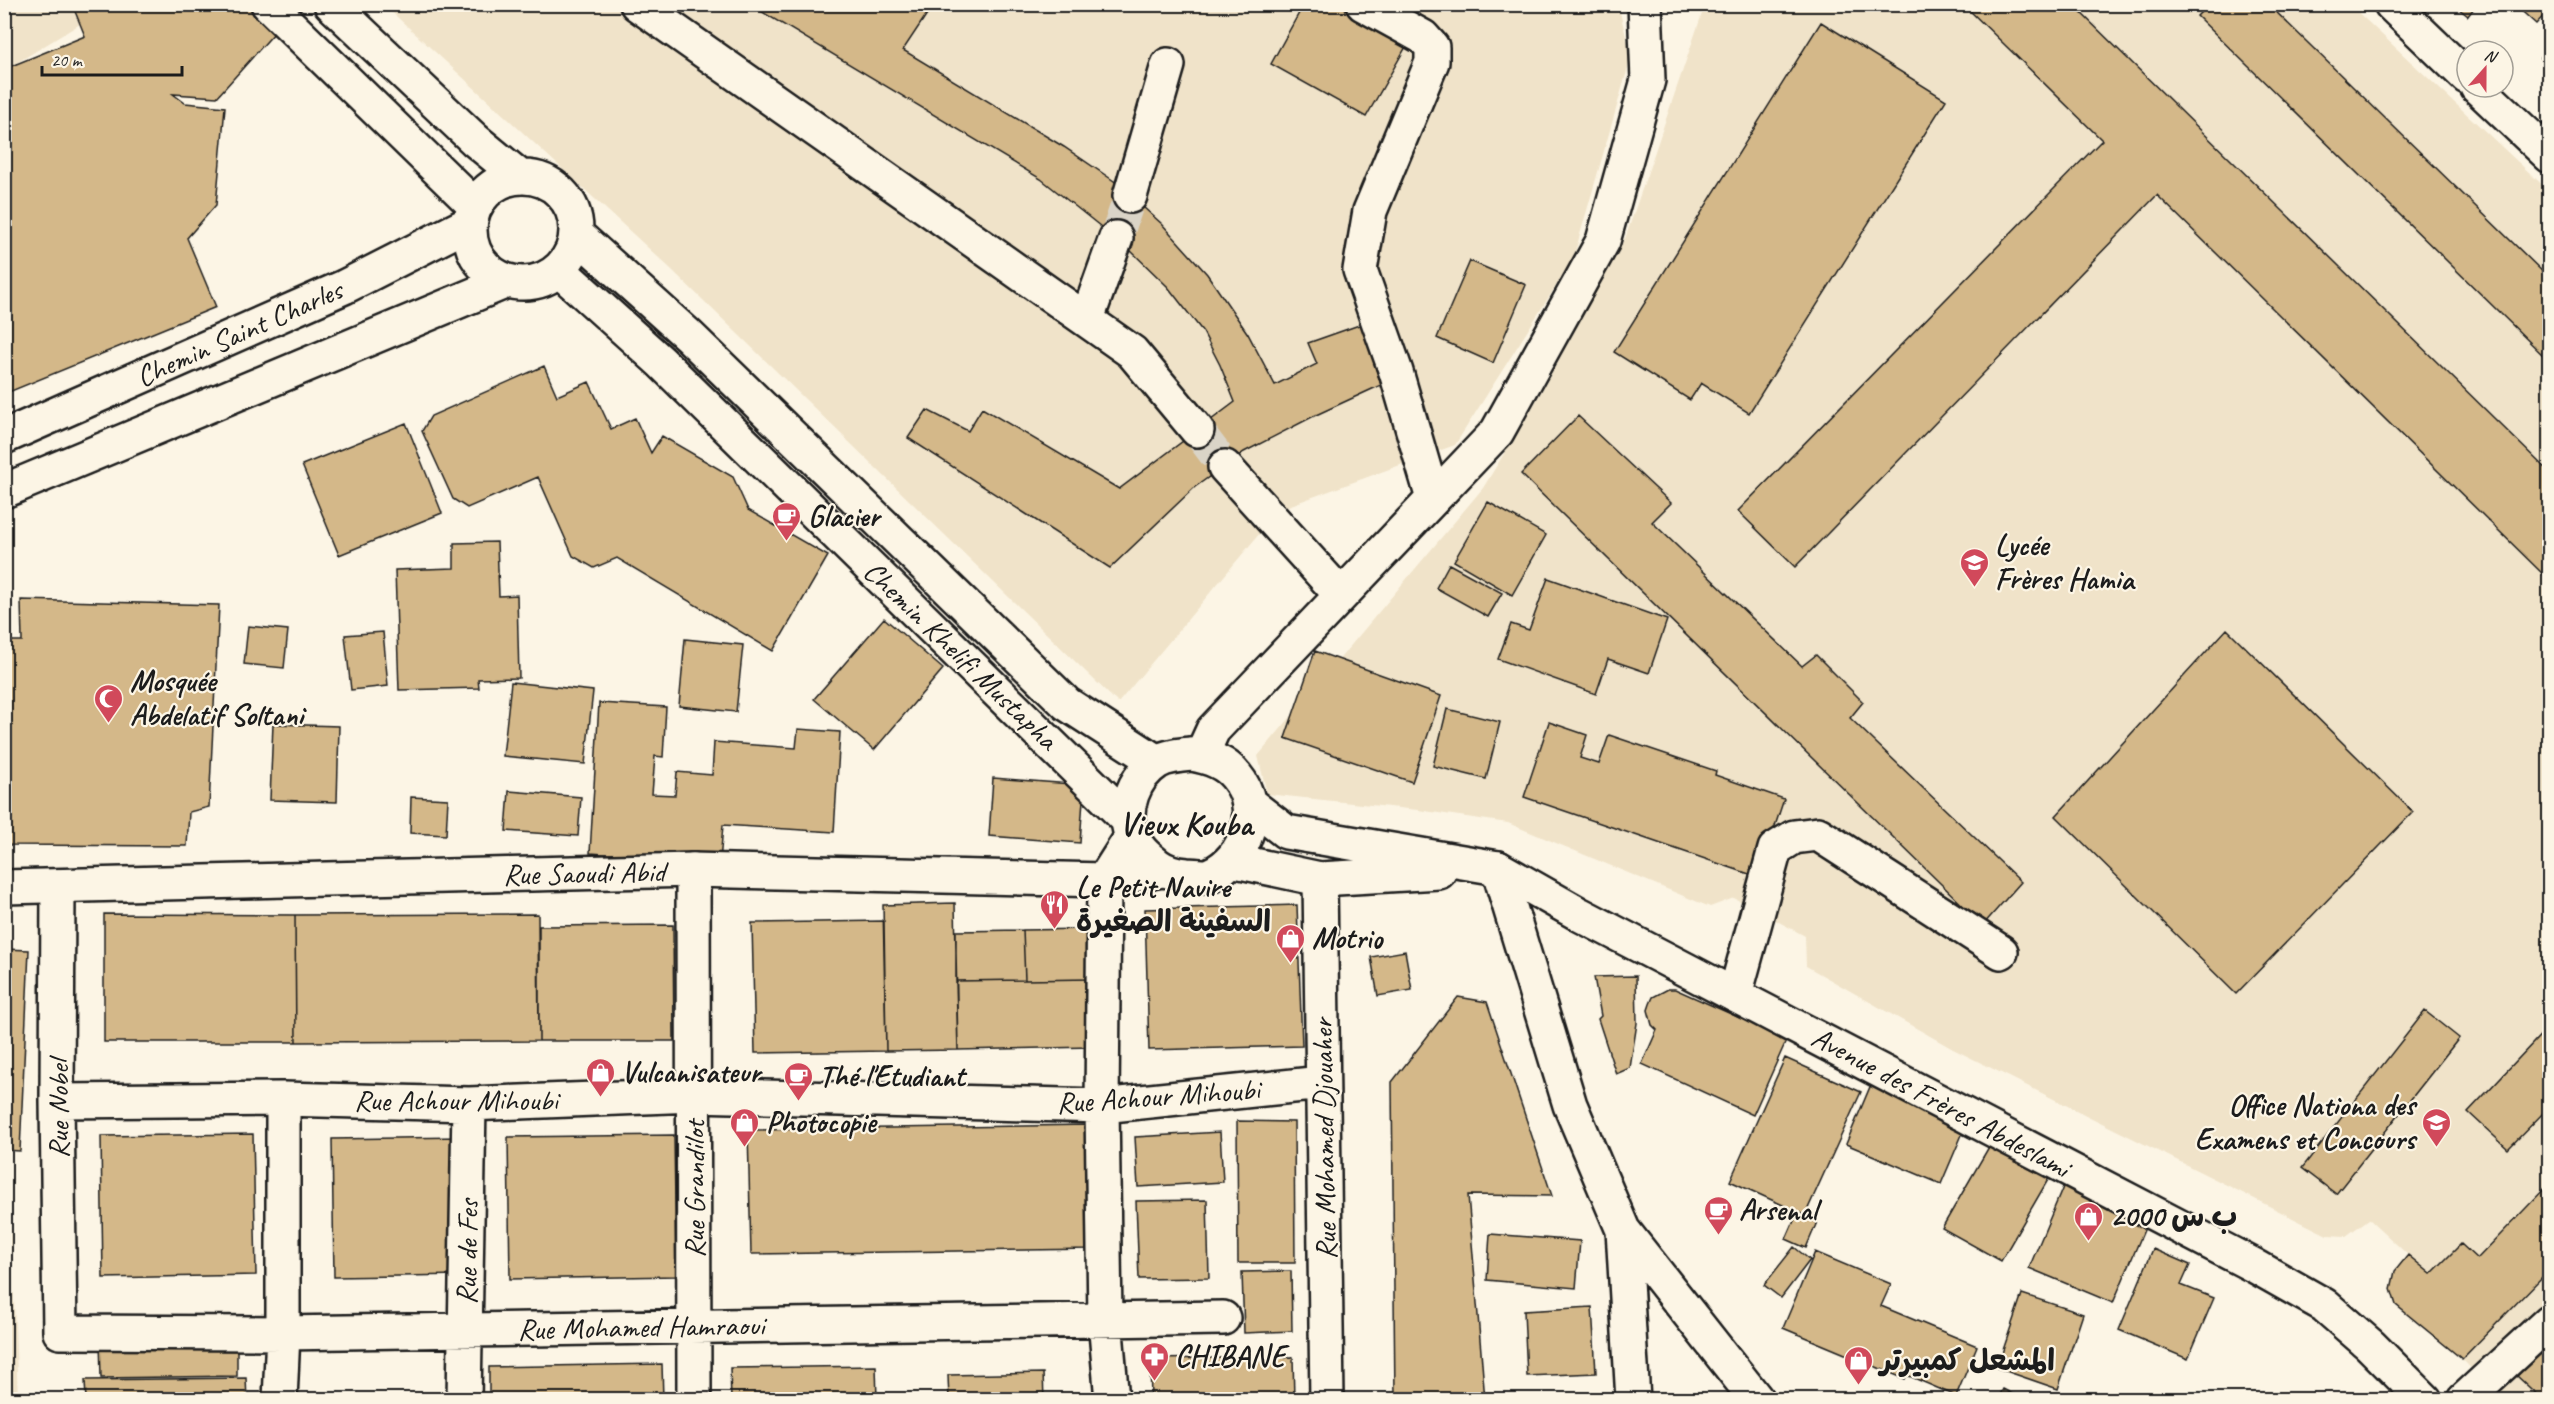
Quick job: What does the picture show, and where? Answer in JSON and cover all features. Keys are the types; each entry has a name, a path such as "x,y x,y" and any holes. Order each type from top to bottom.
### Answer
{"street":[{"path":"268,4 473,214"},
{"path":"331,4 475,140 520,177"},
{"path":"638,4 1132,351 1197,430"},
{"path":"1363,4 1423,37 1432,47 1432,62 1370,211 1360,270 1396,372 1433,499"},
{"path":"1112,1400 1104,1320 1102,1106 1104,880 1130,828 1131,795 1142,776 1157,762 1174,756 1202,754 1214,730 1497,432 1603,242 1648,80 1645,4"},
{"path":"2391,4 2455,65"},
{"path":"1130,196 1168,65"},
{"path":"2490,99 2550,156"},
{"path":"520,177 538,179 554,188 567,201 575,218 576,234 570,254 559,270 543,279 525,283 507,281 491,272 478,259 471,242 473,214 486,192 502,181 520,177"},
{"name":"Chemin Saint Charles","path":"4,437 344,287 473,214"},
{"name":"Chemin Khelifi Mustapha","path":"576,234 688,335 1067,704 1157,762"},
{"path":"1087,319 1116,238"},
{"name":"Chemin Khelifi Mustapha","path":"559,270 661,362 1130,828"},
{"path":"4,491 507,281"},
{"path":"1225,467 1341,595"},
{"path":"1130,828 1143,854 1163,870 1177,874 1208,876 1231,860 1243,844 1250,825 1250,804 1245,789 1236,775 1224,765 1208,757 1192,754"},
{"path":"1250,804 1286,832 1498,868"},
{"path":"1735,995 1775,849 1794,837 1818,834 2001,952"},
{"path":"1231,860 1320,879 1498,868"},
{"path":"1498,868 1570,1105 1623,1230 1757,1400"},
{"name":"Avenue des Frères Abdeslami","path":"1498,868 1735,995 2255,1266 2324,1305 2370,1345 2425,1400"},
{"name":"Rue Saoudi Abid","path":"4,887 693,870 1104,880 1163,870"},
{"name":"Rue Grandilot","path":"693,870 694,1400"},
{"name":"Rue Mohamed Djouaher","path":"1320,879 1328,1400"},
{"name":"Rue Nobel","path":"58,886 57,1101 60,1332"},
{"name":"Rue Achour Mihoubi","path":"57,1101 283,1099 469,1104 694,1095 1102,1106 1322,1083"},
{"path":"280,1400 283,1333 283,1099"},
{"name":"Rue de Fes","path":"464,1400 469,1104"},
{"path":"1623,1230 1633,1400"},
{"name":"Rue Mohamed Hamraoui","path":"60,1332 283,1333 1223,1318"},
{"path":"2464,1400 2550,1321"}],"shaded area":[{"path":"1618,4 1631,57 1573,259 1455,445 1280,509 1118,703 671,269 384,5"},
{"path":"5,5 111,5 5,70"},
{"name":"Lycée Frères Hamia","path":"1705,5 2350,5 2549,191 2549,1399 2500,1399 2462,1359 2396,1305 2391,1289 2395,1271 2408,1255 2369,1219 2346,1236 2327,1235 1953,1049 1806,966 1805,936 1734,898 1710,907 1508,823 1418,810 1267,794 1258,756 1483,488 1535,403 1626,236"},
{"path":"5,1196 10,1200 18,1399 5,1399"}],"building":[{"path":"72,4 245,4 276,31 217,97 173,94 185,103 225,107 216,205 187,238 216,307 4,394 4,69 85,36"},
{"path":"749,4 911,4 927,14 903,50 1064,147 1114,181 1162,224 1207,274 1248,334 1275,385 1317,364 1308,343 1362,324 1381,385 1244,452 1195,487 1110,568 908,438 927,410 968,431 982,408 1119,489 1235,402 1203,332 1168,287 1130,250 1041,179"},
{"path":"1304,4 1355,4 1412,36 1366,117 1271,64"},
{"path":"1963,4 2072,4 2550,473 2550,581 2157,195 1795,567 1738,511 2102,140"},
{"path":"2209,4 2268,4 2550,279 2550,362 2197,16"},
{"path":"2453,4 2477,4 2468,16"},
{"path":"2514,4 2550,4 2550,9 2536,24"},
{"path":"1821,22 1946,100 1749,413 1701,383 1690,400 1614,352"},
{"path":"2550,48 2550,66 2540,58"},
{"path":"1470,261 1526,285 1493,363 1437,338"},
{"path":"544,366 557,396 589,382 611,429 635,418 651,453 662,436 733,477 748,510 828,556 773,651 617,558 594,568 573,556 538,477 467,508 453,499 422,431 431,416"},
{"path":"1578,416 1671,503 1652,522 1802,666 1816,655 1863,702 1850,718 2021,882 1983,925 1521,474"},
{"path":"406,423 442,513 339,555 302,465"},
{"path":"1488,502 1546,535 1512,595 1454,561"},
{"path":"497,542 499,596 517,595 519,678 478,679 479,688 399,690 395,570 454,568 454,543"},
{"path":"1449,564 1502,593 1488,617 1436,588"},
{"path":"1548,578 1667,620 1649,673 1608,659 1596,694 1498,659 1511,624 1529,630"},
{"name":"Mosquée Abdelatif Soltani","path":"21,600 219,605 209,807 189,812 187,846 4,845 4,641 22,641"},
{"path":"884,618 943,669 874,750 814,699"},
{"path":"248,626 288,630 284,668 244,664"},
{"path":"2227,629 2413,812 2236,994 2056,816"},
{"path":"383,632 388,686 351,690 345,635"},
{"path":"685,639 743,645 736,712 679,706"},
{"path":"1315,651 1441,696 1412,782 1285,738"},
{"path":"511,682 593,691 585,764 503,756"},
{"path":"599,703 666,707 663,757 655,756 652,794 675,795 677,772 712,775 714,742 796,748 798,729 840,732 834,832 723,825 720,862 590,853"},
{"path":"1447,709 1500,722 1486,779 1433,766"},
{"path":"1549,722 1587,735 1580,758 1599,764 1609,735 1716,771 1715,775 1784,799 1758,877 1524,797"},
{"path":"273,724 339,726 337,802 270,800"},
{"path":"993,778 1084,785 1080,843 989,836"},
{"path":"509,791 581,797 578,836 506,831"},
{"path":"411,797 448,799 446,835 410,833"},
{"path":"955,903 958,1050 886,1051 883,905"},
{"path":"1297,905 1302,1046 1149,1050 1145,909"},
{"path":"104,914 295,915 296,1042 104,1042"},
{"path":"538,914 539,1041 296,1042 295,915"},
{"path":"884,921 886,1051 755,1053 752,923"},
{"path":"673,925 674,1041 539,1041 539,926"},
{"path":"1090,929 1091,979 1025,980 1023,930"},
{"path":"1023,930 1025,980 956,981 956,931"},
{"path":"4,949 29,950 20,1151 4,1150"},
{"path":"1405,951 1412,990 1378,996 1371,957"},
{"path":"1636,976 1637,1023 1630,1068 1616,1074 1598,1019 1601,1016 1594,977"},
{"path":"1091,979 1092,1047 958,1050 956,981"},
{"path":"1668,989 1675,989 1787,1039 1753,1115 1642,1064 1657,1030 1652,1025 1648,1010 1650,1004 1653,997"},
{"path":"1458,997 1487,1002 1552,1196 1468,1195 1485,1400 1395,1400 1392,1082"},
{"path":"2425,1011 2459,1038 2336,1194 2302,1168"},
{"path":"2550,1025 2550,1106 2508,1149 2468,1112"},
{"path":"1785,1058 1861,1092 1805,1215 1730,1181"},
{"path":"1872,1082 1967,1123 1941,1184 1846,1144"},
{"path":"1237,1121 1294,1122 1295,1263 1238,1263"},
{"path":"1089,1125 1091,1249 751,1254 748,1130"},
{"path":"1220,1132 1223,1182 1138,1187 1135,1137"},
{"path":"253,1134 256,1275 103,1278 101,1136"},
{"path":"674,1135 676,1276 510,1279 508,1137"},
{"path":"462,1137 464,1275 334,1277 332,1139"},
{"path":"1990,1145 2049,1178 2001,1261 1942,1228"},
{"name":"ب س 2000","path":"2066,1180 2150,1216 2113,1303 2029,1268"},
{"path":"2550,1183 2550,1269 2462,1359 2396,1305 2391,1289 2395,1271 2408,1255 2431,1274 2461,1244 2477,1259"},
{"path":"1207,1200 1209,1278 1139,1279 1136,1201"},
{"path":"1797,1214 1817,1222 1806,1248 1786,1239"},
{"path":"1490,1234 1580,1241 1576,1288 1487,1280"},
{"path":"1794,1247 1810,1260 1781,1298 1764,1285"},
{"path":"2153,1249 2190,1265 2181,1285 2214,1298 2188,1359 2119,1330"},
{"path":"1815,1252 1891,1284 1881,1306 1977,1346 1956,1396 1907,1375 1905,1379 1783,1328"},
{"path":"1291,1271 1292,1331 1244,1333 1242,1272"},
{"path":"2022,1294 2083,1314 2058,1389 1997,1368"},
{"path":"1592,1307 1596,1373 1527,1376 1524,1311"},
{"path":"237,1337 237,1376 101,1378 100,1339"},
{"path":"2550,1341 2550,1400 2543,1400 2517,1376"},
{"path":"1293,1357 1294,1400 1151,1400 1150,1359"},
{"path":"662,1364 663,1400 489,1400 489,1367"},
{"path":"876,1366 877,1400 731,1400 730,1368"},
{"path":"1043,1373 1044,1400 949,1400 948,1375"},
{"path":"246,1378 247,1400 86,1400 85,1380"},
{"path":"2003,1389 2024,1400 1997,1400"}],"tunnel":[{"path":"1116,238 1130,196"},
{"path":"1197,430 1225,467"}],"place":[{"name":"Glacier","path":"787,542"},
{"name":"Lycée Frères Hamia","path":"1974,588"},
{"name":"Mosquée Abdelatif Soltani","path":"109,724"},
{"name":"Le Petit Navire السفينة الصغيرة","path":"1055,930"},
{"name":"Motrio","path":"1291,964"},
{"name":"Vulcanisateur","path":"600,1098"},
{"name":"Thé l'Etudiant","path":"798,1102"},
{"name":"Photocopie","path":"745,1148"},
{"name":"Office Nationa des Examens et Concours","path":"2436,1148"},
{"name":"Arsenal","path":"1718,1236"},
{"name":"ب س 2000","path":"2089,1242"},
{"name":"CHIBANE","path":"1154,1382"},
{"name":"المشعل كمبيرتر","path":"1859,1386"}],"district":[{"name":"Vieux Kouba","path":"1186,824"}]}
